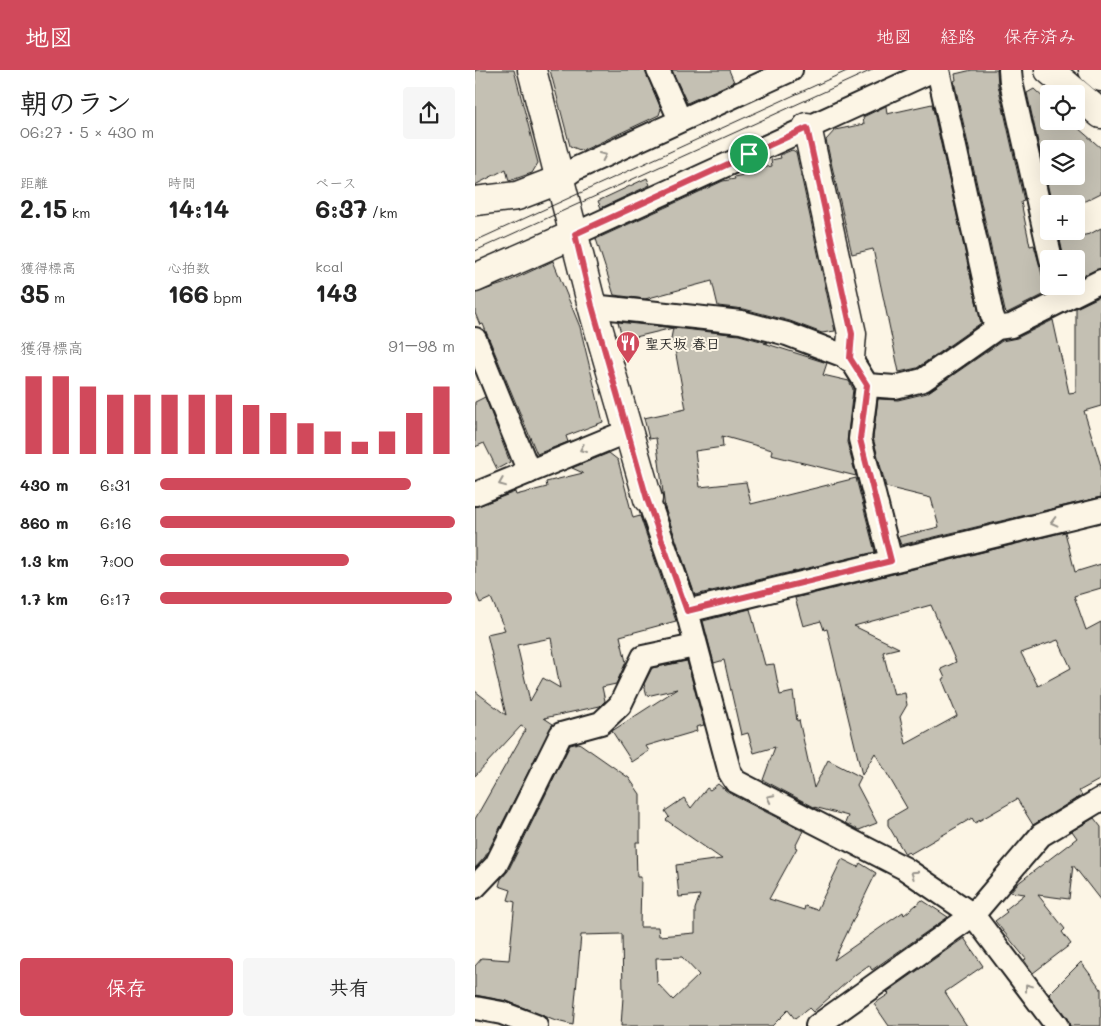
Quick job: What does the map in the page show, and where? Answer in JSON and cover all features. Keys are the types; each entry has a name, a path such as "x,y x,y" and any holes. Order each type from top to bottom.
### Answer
{"street":[{"path":"532,70 592,306 647,499 687,611 730,773 735,780 904,868 973,915 1057,1026"},
{"path":"658,70 681,120"},
{"path":"475,201 517,196 561,179 575,169 789,70"},
{"path":"475,278 933,70"},
{"path":"937,70 992,315 997,328"},
{"path":"1010,70 1011,82 1049,250"},
{"path":"1049,70 1101,114"},
{"path":"1093,70 1101,77"},
{"path":"807,128 852,334 850,358"},
{"path":"1085,286 1101,281"},
{"path":"867,385 895,387 923,380 997,328 1011,326 1056,295"},
{"path":"592,306 741,322 787,334 850,358 867,385 860,439 891,561"},
{"path":"475,339 529,472"},
{"path":"475,494 628,430"},
{"path":"687,611 1101,510"},
{"path":"475,887 496,865 561,734 601,723 620,705 643,656 695,646"},
{"path":"817,1026 973,915 1041,835 1101,799"},
{"path":"475,1008 502,1013 536,1026"}],"building":[{"path":"475,70 514,70 538,163 532,173 509,181 506,169 475,185"},
{"path":"550,70 645,70 661,109 659,115 582,151 570,146"},
{"path":"672,70 729,70 734,82 687,103"},
{"path":"972,70 997,70 998,85 1024,201 1021,202 1030,246 1034,245 1040,267 1040,295 1043,295 1007,313 1005,311 954,81 956,80 955,74"},
{"path":"1034,89 1040,95 1040,130 1080,130 1101,148 1101,193 1085,201 1085,195 1050,195 1048,185 1085,185 1085,140 1040,140 1040,151 1027,93"},
{"path":"932,104 981,323 917,368 899,372 873,249 852,254 826,140 835,130 864,124 863,117 886,106 887,114"},
{"path":"792,150 796,152 835,331 822,333 790,321 744,309 718,306 712,281 645,299 614,295 596,239 723,181 735,179 734,177 743,175 743,172 772,166 771,160 781,158 780,155"},
{"path":"647,178 650,185 601,208 598,201"},
{"path":"1101,228 1101,268 1085,275 1085,250 1062,250 1060,240 1085,240 1085,235"},
{"path":"553,261 580,327 603,422 566,436 568,442 537,454 483,324 480,325 475,313 475,293 503,284"},
{"path":"1101,296 1101,406 1084,411 1101,466 1101,497 901,545 898,537 939,527 931,498 886,487 873,438 878,399 898,400 927,393 1002,341 1017,338 1053,320 1069,393 1076,392 1076,308"},
{"path":"618,322 739,335 827,363 823,375 849,381 853,389 847,442 856,476 771,455 772,450 722,436 723,447 695,451 700,487 746,482 751,504 856,478 875,552 695,595 665,508 656,438 649,439 644,418 686,409 674,344 670,344 673,328 623,340"},
{"path":"485,397 510,462 497,469 484,443 475,447 475,402"},
{"path":"609,453 618,460 633,518 640,516 676,621 620,636 626,662 616,684 602,687 605,701 600,706 544,718 553,724 485,857 475,868 475,819 526,729 521,726 475,776 475,691 506,715 487,634 505,630 491,598 480,603 475,591 475,507 515,492 516,495 547,487 546,482 583,473 572,468","holes":["551,638 560,688 543,678 530,701 517,645"]},
{"path":"1065,532 1075,572 1101,564 1101,588 1074,596 1086,630 1101,622 1101,779 1079,791 1082,795 1033,825 1017,799 975,823 972,818 910,854 908,852 905,854 888,825 888,819 907,808 875,753 862,775 827,629 824,630 821,621 803,626 795,598","holes":["931,605 956,662 941,669 945,678 942,679 957,716 906,744 900,717 907,705 905,693 894,695 883,652 899,648 854,626","1058,640 1071,668 1038,686 1021,653"]},
{"path":"750,609 765,665 774,664 780,695 793,692 797,721 799,720 814,788 828,760 861,777 857,785 877,823 859,830 845,823 848,816 814,807 763,780 775,747 754,753 748,733 741,735 724,660 714,663 703,621"},
{"path":"687,661 704,725 696,727 697,731 646,746 649,751 632,762 612,731 677,689 647,696 644,684 652,668"},
{"path":"579,743 629,778 640,794 640,842 636,842 637,877 641,877 640,927 658,927 659,936 695,933 695,909 700,895 679,897 676,865 722,859 666,820 669,817 665,811 684,798 691,808 707,788 710,790 718,784 729,793 803,831 795,847 797,848 769,899 804,910 805,906 817,910 842,859 858,867 860,863 876,873 834,960 903,912 904,915 922,900 948,917 872,970 869,965 856,974 813,1012 809,1008 795,1019 788,1010 772,1026 621,1026 623,997 622,934 581,935 573,1025 553,1020 507,1001 475,995 475,966 482,958 509,960 515,902 508,900 511,890 499,886 570,745","holes":["682,957 699,975 673,1000 657,983 656,958"]},
{"path":"1094,818 1101,827 1101,901 1073,865 1069,899 1038,895 1065,929 1062,932 1071,944 1033,973 1024,960 1026,959 995,921 1025,894 1010,892 1017,884 1077,838 1072,831"},
{"path":"964,938 983,966 945,992 967,1026 889,1026 874,1004 889,994 887,992"},
{"path":"1081,962 1101,989 1101,1026 1070,1026 1067,1018 1049,994"}],"tram line":[{"path":"475,241 849,70"},
{"path":"475,251 872,70"}],"place":[{"name":"聖天坂 春日","path":"628,364"}],"route":[{"path":"807,128 852,334 850,358 867,385 860,439 891,561 687,611 647,499 592,306 575,234 749,154 807,128"}]}
